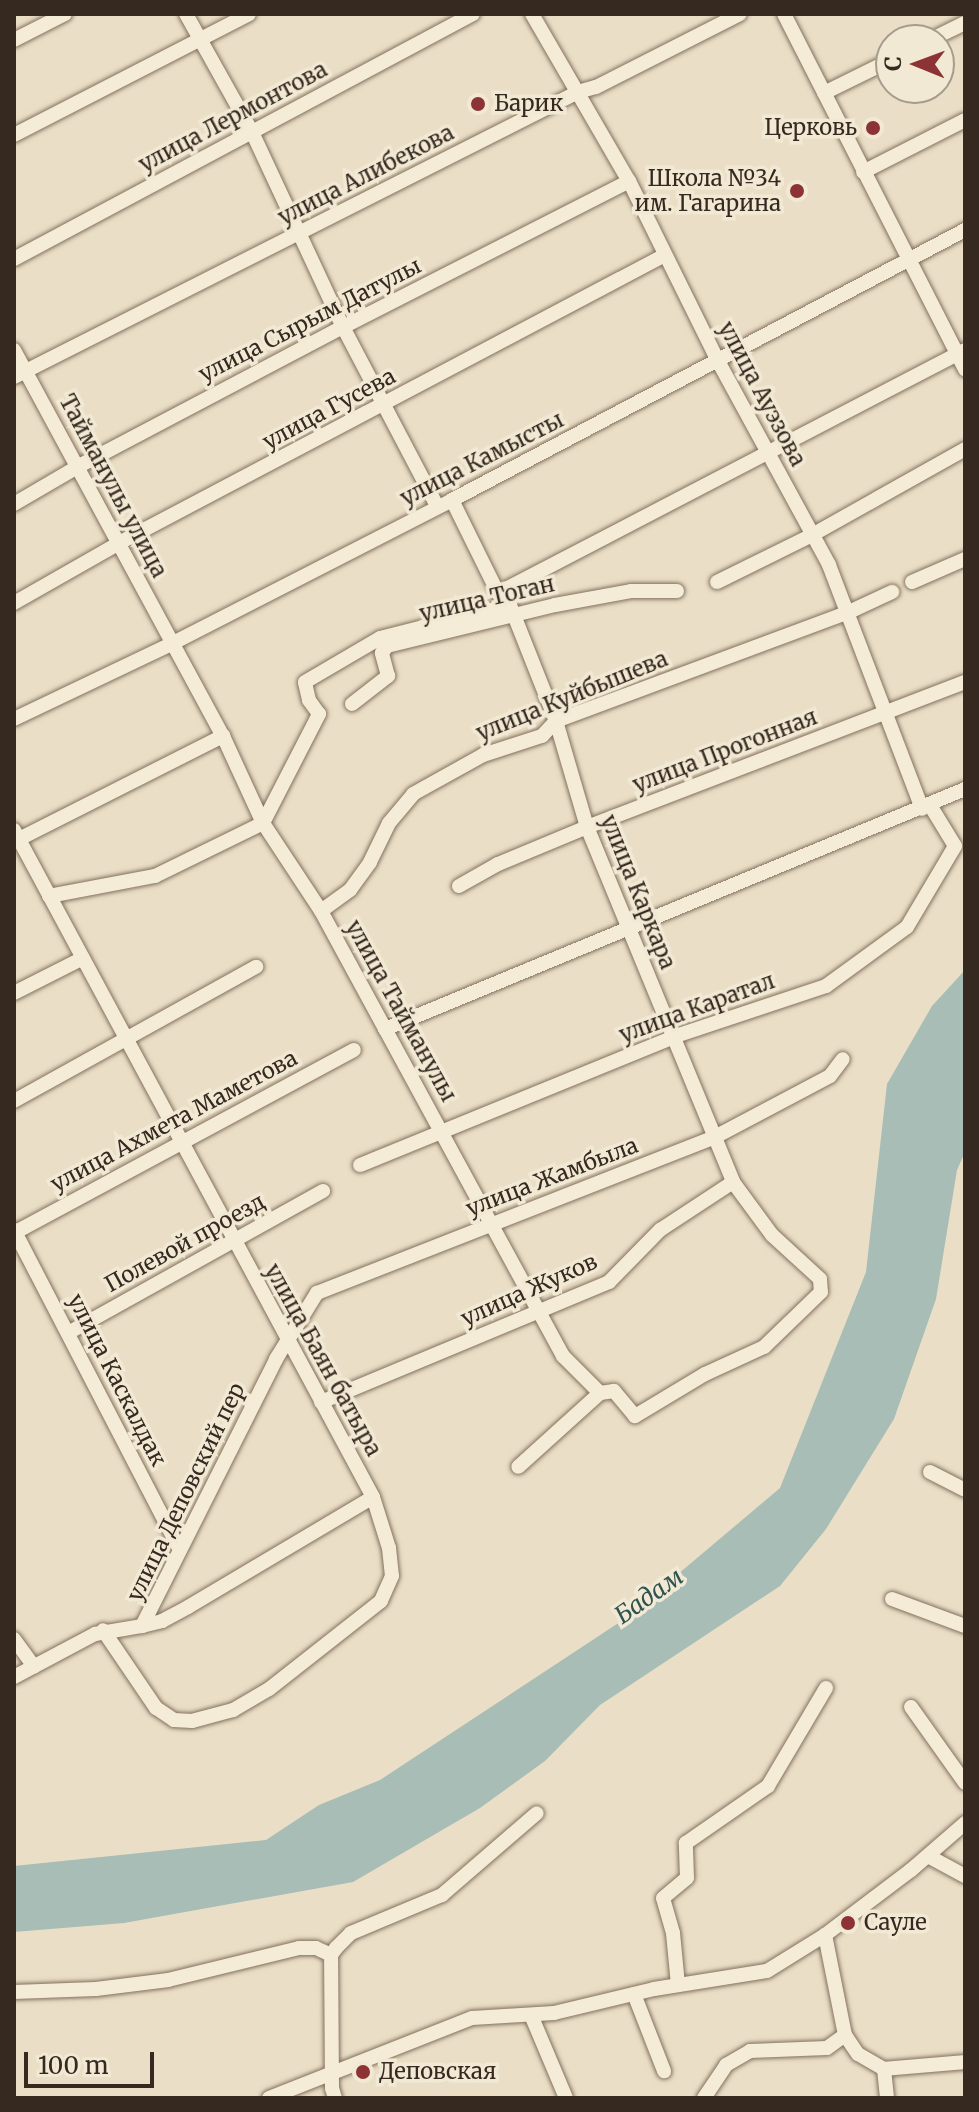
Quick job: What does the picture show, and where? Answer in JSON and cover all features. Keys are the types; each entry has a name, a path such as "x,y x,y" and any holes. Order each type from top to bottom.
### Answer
{"street":[{"path":"14,40 65,14"},
{"path":"186,14 252,132 343,327 437,506"},
{"path":"14,135 249,14"},
{"name":"улица Лермонтова","path":"14,259 473,14"},
{"name":"улица Ауэзова","path":"532,14 629,181 718,361 829,565 883,713 926,807"},
{"name":"улица Алибекова","path":"20,374 578,92 596,87 740,14"},
{"path":"784,14 906,260 961,352 965,370"},
{"path":"824,93 875,68"},
{"path":"863,172 965,120"},
{"name":"улица Сырым Датулы","path":"14,504 79,466 343,327 629,181"},
{"name":"улица Камысты","path":"14,719 171,644 452,500 965,230"},
{"name":"улица Гусева","path":"14,603 119,543 665,255"},
{"name":"Тайманулы улица","path":"14,350 20,374 79,466 171,644"},
{"path":"498,593 770,455 961,352"},
{"path":"717,582 812,535 965,449"},
{"name":"улица Каркара","path":"452,500 498,593 512,610 556,721 587,827 733,1182 772,1235 820,1279"},
{"path":"912,582 965,559"},
{"name":"улица Тоган","path":"352,704 388,676 382,653 387,646 512,610 631,591 677,591"},
{"name":"улица Куйбышева","path":"321,911 350,890 370,862 389,823 413,794 483,755 542,736 556,721 847,613 892,592"},
{"path":"49,896 155,876 263,823 319,714 309,700 305,682 380,638 512,610"},
{"name":"улица Тайманулы","path":"171,644 223,736 263,823 321,911 494,1224 563,1356 600,1393 614,1391 635,1416 705,1374 764,1347 821,1292 820,1279"},
{"name":"улица Прогонная","path":"459,886 498,864 587,827 965,682"},
{"path":"16,835 223,736"},
{"path":"385,1029 965,789"},
{"name":"улица Каратал","path":"360,1165 441,1129 673,1037 826,986 907,927 955,846 926,807"},
{"name":"улица Баян батыра","path":"16,835 373,1497 389,1548 392,1576 381,1601 269,1689 233,1710 192,1721 174,1720 156,1708 103,1630"},
{"path":"14,993 83,958"},
{"path":"14,1101 256,967"},
{"name":"улица Ахмета Маметова","path":"14,1232 354,1050"},
{"name":"улица Жамбыла","path":"287,1342 317,1293 713,1138 830,1076 843,1059"},
{"name":"улица Жуков","path":"321,1402 541,1313 609,1282 660,1230 733,1182"},
{"name":"Полевой проезд","path":"68,1333 323,1191"},
{"name":"улица Каскалдак","path":"14,1232 180,1550"},
{"name":"улица Деповский пер","path":"103,1630 142,1626 287,1342"},
{"path":"518,1467 600,1393"},
{"path":"930,1472 965,1490"},
{"path":"142,1626 162,1621 188,1607 373,1497"},
{"path":"892,1599 965,1626"},
{"path":"14,1677 103,1630"},
{"path":"14,1639 34,1667"},
{"path":"678,1985 673,1933 663,1898 687,1878 686,1843 768,1786 826,1688"},
{"path":"911,1707 965,1783"},
{"path":"335,2098 331,2075 331,1955 351,1933 442,1895 537,1813"},
{"path":"269,2098 472,2018 531,2015 586,2007 678,1985 767,1971 825,1935 928,1856 965,1823"},
{"path":"928,1856 965,1876"},
{"path":"825,1935 841,2039 858,2054 884,2069 965,2062"},
{"path":"14,1992 96,1989 168,1980 299,1948 316,1948 331,1955"},
{"path":"634,1994 664,2071"},
{"path":"531,2015 566,2098"},
{"path":"704,2098 726,2065 750,2051 827,2048 841,2039"},
{"path":"884,2069 887,2098"}],"water":[{"path":"965,970 965,1152 957,1170 936,1299 894,1419 826,1529 780,1586 600,1705 545,1761 480,1808 353,1882 124,1923 14,1932 14,1866 266,1840 319,1805 380,1780 626,1618 780,1488 866,1272 887,1084 932,1006"}],"place":[{"name":"Барик","path":"478,104"},
{"name":"Церковь","path":"873,128"},
{"name":"Школа №34 им. Гагарина","path":"797,191"},
{"name":"Сауле","path":"848,1923"},
{"name":"Деповская","path":"363,2072"}],"water label":[{"name":"Бадам","path":"649,1596"}]}
